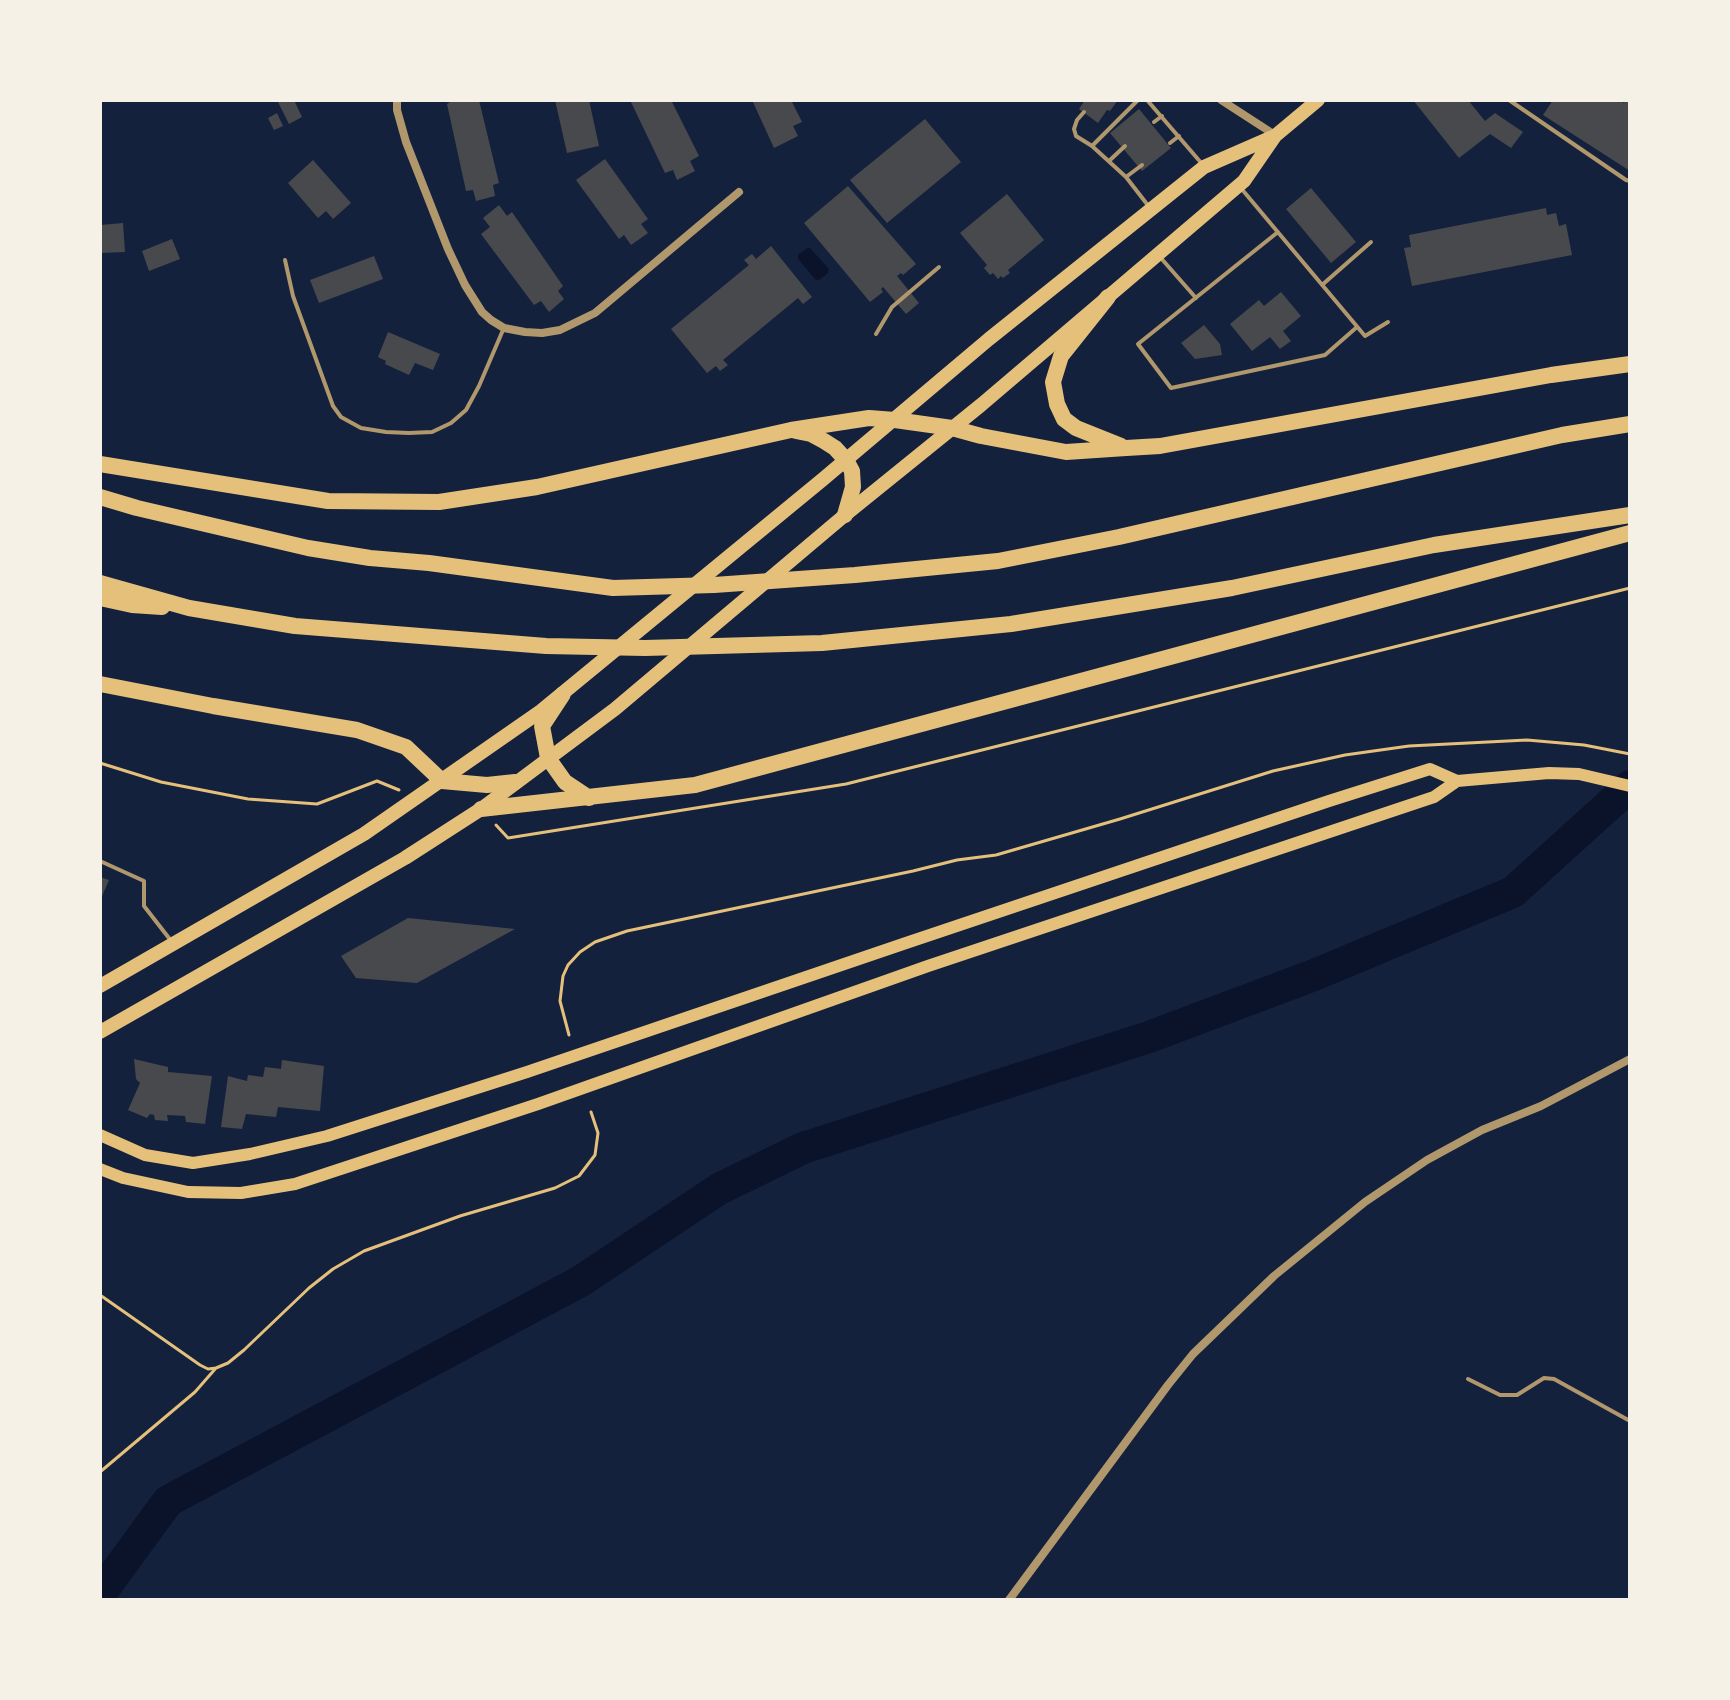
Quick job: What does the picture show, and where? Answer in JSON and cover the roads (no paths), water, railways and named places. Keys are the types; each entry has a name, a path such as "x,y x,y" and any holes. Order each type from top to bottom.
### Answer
{"highway":[{"path":"1108,297 1061,356 1053,386 1064,419 1076,428 1126,448"},
{"path":"100,464 328,501 439,502 537,487 791,430 869,418 952,428 1066,452 1160,446 1551,375 1630,364"},
{"path":"100,497 308,548 370,558 613,588 714,585 998,561 1135,534 1562,435 1630,424"},
{"path":"791,430 811,434 824,441 846,460 852,471 853,487 845,515"},
{"path":"100,583 189,608 295,626 546,646 645,648 822,643 1011,624 1232,588 1434,545 1630,515"},
{"path":"481,809 695,785 1630,533"},
{"path":"100,598 132,605 189,608"},
{"path":"100,684 357,730 406,747 442,781 487,785 515,782"},
{"path":"563,694 542,726 548,758 565,782 589,798"}],"main road":[{"path":"100,1032 405,858 481,809 615,709 1244,181 1275,136 1318,100"},
{"path":"100,986 364,834 563,694 989,339 1204,167 1275,136"},
{"path":"100,1135 145,1155 193,1163 250,1154 327,1136 527,1072 1430,769 1457,781 1549,773 1579,774 1630,786"},
{"path":"100,1169 123,1178 188,1192 241,1193 295,1184 553,1099 928,966 1434,797 1457,781"}],"street":[{"path":"397,100 406,142 448,249 482,312 504,328 542,333 560,330 595,313 739,192"},
{"path":"1221,100 1275,136"},
{"path":"1009,1600 1193,1354 1274,1276 1365,1202 1427,1160 1482,1130 1541,1106 1630,1059"}],"lane":[{"path":"1092,146 1138,100"},
{"path":"1147,100 1204,167"},
{"path":"1509,100 1630,181"},
{"path":"1084,112 1077,120 1074,129 1076,136 1092,146 1126,177 1151,210"},
{"path":"1154,122 1162,116"},
{"path":"1170,143 1179,136"},
{"path":"1109,161 1125,146"},
{"path":"1126,177 1142,165"},
{"path":"1239,185 1365,336 1388,322"},
{"path":"1278,232 1138,344 1171,388 1325,355 1357,327"},
{"path":"1322,285 1371,242"},
{"path":"1158,254 1196,298"},
{"path":"285,260 293,296 333,406 341,417 361,428 386,432 432,432 451,423 466,410 504,328"},
{"path":"876,334 892,307 939,267"},
{"path":"100,861 144,881 144,906 173,944"},
{"path":"1468,1379 1500,1395 1517,1395 1544,1378 1554,1379 1630,1421"}],"water":[{"path":"807,248 829,269 819,280 798,259 798,255"}],"waterway":[{"path":"100,1594 168,1501 581,1281 719,1189 803,1148 1149,1037 1314,975 1513,892 1630,786"}]}
